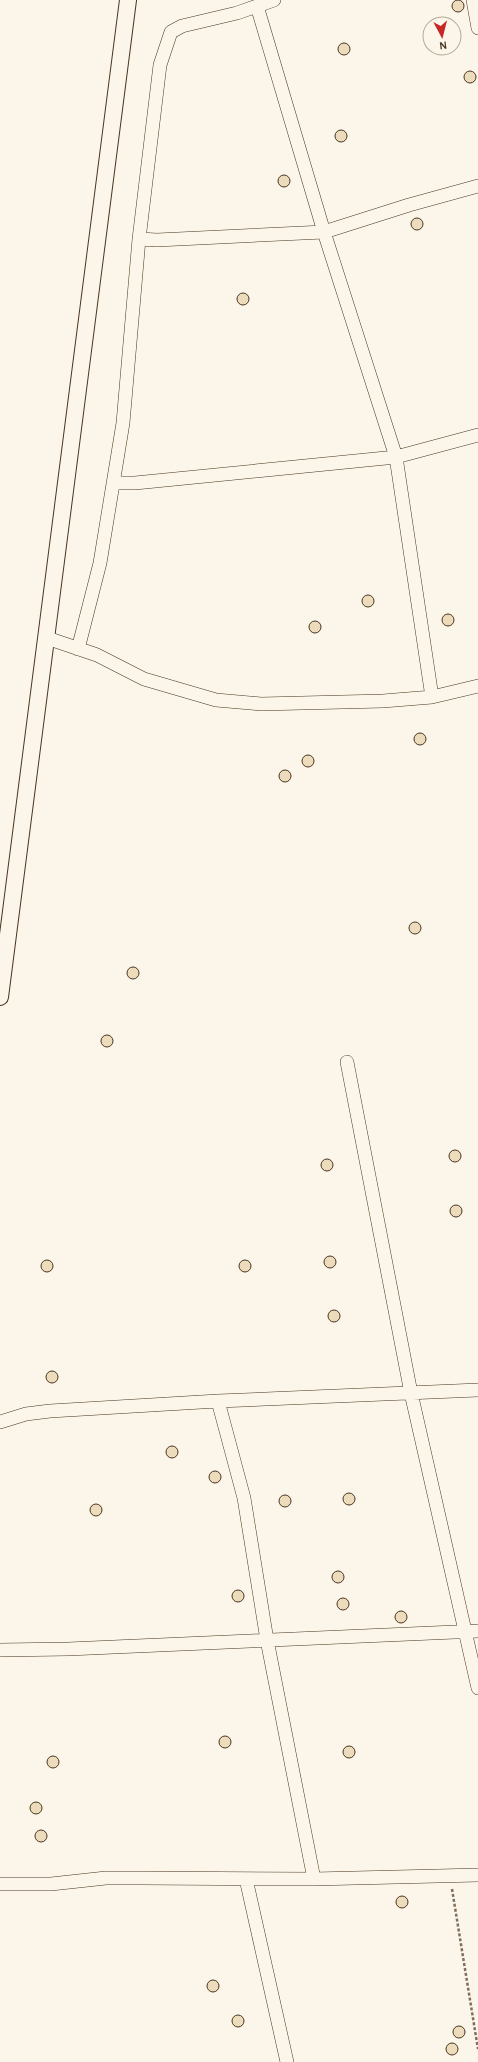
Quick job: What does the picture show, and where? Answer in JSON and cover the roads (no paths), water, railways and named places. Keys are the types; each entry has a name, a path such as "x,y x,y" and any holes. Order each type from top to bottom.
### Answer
{"street":[{"path":"0,998 128,0"},
{"path":"78,649 100,563 123,423 139,239 160,65 171,32 182,26 237,13 274,0"},
{"path":"473,0 478,28"},
{"path":"257,6 324,232 396,457 432,697"},
{"path":"139,239 157,240 324,232 409,205 478,186"},
{"path":"114,483 135,483 396,457 478,435"},
{"path":"47,638 97,655 144,678 216,700 261,704 383,702 432,697 478,686"},
{"path":"347,1062 411,1394 472,1631 478,1688"},
{"path":"0,1422 26,1414 50,1411 218,1401 478,1390"},
{"path":"218,1401 244,1498 267,1640 314,1879"},
{"path":"0,1650 472,1631"},
{"path":"0,1884 51,1884 106,1878 314,1879 478,1875"},
{"path":"246,1879 287,2062"}]}
